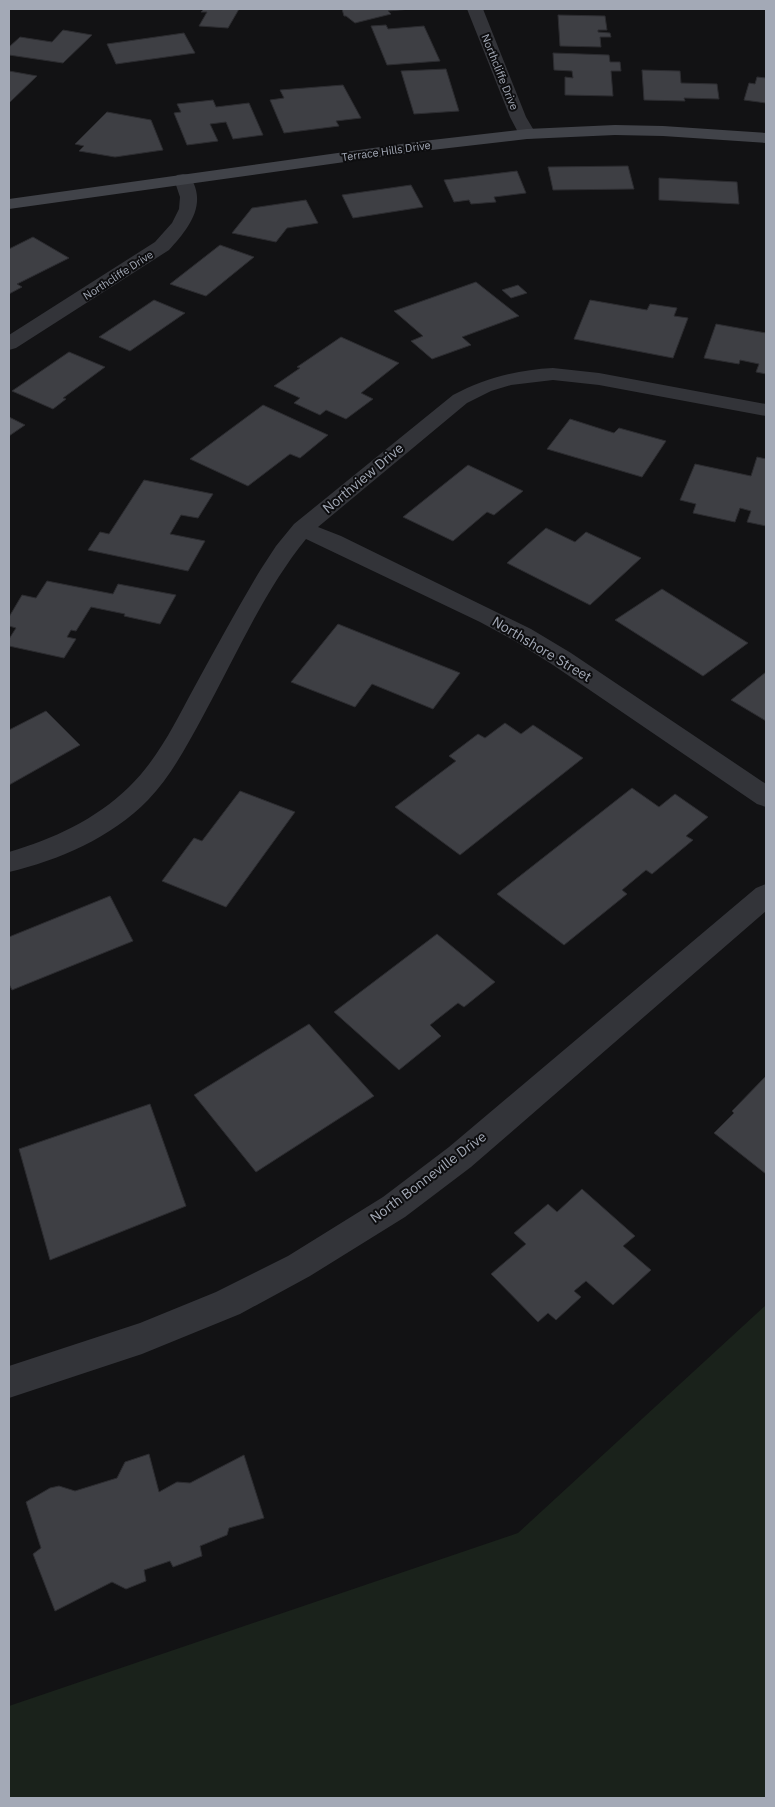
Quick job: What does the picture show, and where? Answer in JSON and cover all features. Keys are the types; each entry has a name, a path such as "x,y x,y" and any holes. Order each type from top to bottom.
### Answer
{"street":[{"name":"Northcliffe Drive","path":"475,9 518,117 527,134"},
{"name":"Terrace Hills Drive","path":"9,204 423,146 527,134 662,130 766,138"},
{"name":"Northcliffe Drive","path":"9,344 162,246 174,233 187,213 189,199 183,179"},
{"name":"Northview Drive","path":"9,862 42,853 69,841 100,824 138,794 168,758 271,571 302,529 460,399 480,387 502,379 543,374 575,375 766,410"},
{"name":"Northshore Street","path":"302,529 334,541 524,635 766,797"},
{"name":"North Bonneville Drive","path":"9,1382 142,1338 228,1302 299,1266 394,1207 460,1157 766,895"}],"shaded area":[{"path":"766,1305 766,1798 9,1798 9,1706 518,1533"}],"building":[{"path":"204,9 239,9 228,28 199,26 207,12 201,12"},
{"path":"342,9 411,9 388,11 391,14 355,23 344,16"},
{"path":"558,15 605,16 607,30 598,30 598,32 610,33 611,37 600,37 601,47 560,46"},
{"path":"386,25 388,29 424,26 440,61 387,65 371,26"},
{"path":"63,30 92,35 63,63 9,55 9,47 20,37 52,42"},
{"path":"184,33 195,53 116,64 107,44"},
{"path":"553,53 609,55 610,62 620,62 621,71 611,71 613,96 565,95 565,77 573,78 572,71 554,70"},
{"path":"446,69 459,111 414,114 401,71"},
{"path":"642,70 680,71 681,83 717,84 719,99 684,98 685,101 644,100"},
{"path":"9,71 37,76 9,103"},
{"path":"757,77 766,78 766,103 744,100 749,83 755,84"},
{"path":"343,85 361,118 336,121 339,126 284,133 270,100 284,98 280,90"},
{"path":"213,100 216,107 249,103 263,135 233,139 226,122 210,124 218,141 187,145 174,113 181,112 177,104"},
{"path":"107,112 151,120 163,150 115,157 79,151 84,146 75,144"},
{"path":"628,166 634,189 553,190 548,167"},
{"path":"517,171 526,193 494,197 496,202 471,204 469,200 454,202 444,180"},
{"path":"659,178 737,182 739,204 659,200"},
{"path":"411,185 423,207 353,218 342,195"},
{"path":"306,200 318,223 287,228 276,242 232,233 252,208"},
{"path":"33,237 69,258 17,284 22,287 9,294 9,249"},
{"path":"220,245 254,257 206,296 170,284"},
{"path":"476,282 519,316 462,337 471,345 432,359 411,341 423,336 394,311"},
{"path":"518,285 527,293 511,298 502,290"},
{"path":"154,300 185,313 130,351 99,337"},
{"path":"590,300 647,310 650,304 677,308 674,316 688,318 673,358 574,339"},
{"path":"716,324 766,333 766,374 756,372 759,364 740,360 739,364 704,358"},
{"path":"341,337 399,363 361,393 373,399 346,419 326,410 320,415 294,403 300,398 274,386 300,368 297,367"},
{"path":"69,352 105,367 63,398 66,399 53,409 12,391"},
{"path":"263,405 328,435 300,458 290,454 248,486 190,459"},
{"path":"9,417 25,425 9,436"},
{"path":"570,419 614,433 619,428 666,441 642,477 547,449"},
{"path":"757,457 766,459 766,526 747,522 751,511 740,508 735,522 693,513 696,504 680,500 695,464 751,476"},
{"path":"468,465 523,491 494,515 487,512 453,541 403,517"},
{"path":"144,480 213,494 198,518 181,515 170,534 205,541 188,571 88,550 100,532 109,534"},
{"path":"546,528 575,542 586,532 641,558 590,605 507,563"},
{"path":"47,581 113,594 118,584 176,595 160,624 91,607 76,631 71,630 67,637 76,639 64,658 9,646 9,639 16,628 9,626 9,617 22,595 36,598"},
{"path":"662,589 748,643 703,676 615,620"},
{"path":"338,624 460,673 433,709 372,684 355,707 291,682"},
{"path":"766,672 766,721 731,700"},
{"path":"46,711 80,745 9,785 9,730"},
{"path":"505,723 521,734 533,725 583,758 460,855 395,807 456,761 449,756 478,734 485,738"},
{"path":"632,788 659,807 675,794 708,817 686,836 693,840 652,874 646,870 622,890 627,894 564,945 497,894"},
{"path":"240,791 295,812 226,907 162,881 194,838 202,841"},
{"path":"110,896 133,941 12,990 9,984 9,937"},
{"path":"437,934 495,982 464,1007 458,1003 430,1025 441,1036 399,1070 334,1012"},
{"path":"309,1024 374,1096 256,1172 194,1095"},
{"path":"766,1076 766,1174 714,1133 734,1113 732,1111"},
{"path":"150,1104 186,1206 50,1260 19,1149"},
{"path":"582,1189 635,1236 623,1246 651,1270 613,1305 586,1281 574,1291 581,1297 556,1320 548,1313 538,1322 491,1274 526,1244 514,1233 548,1204 557,1212"},
{"path":"149,1454 159,1492 177,1482 190,1483 244,1455 264,1518 229,1528 227,1535 200,1546 202,1556 173,1567 170,1561 144,1570 146,1581 126,1589 112,1582 55,1611 33,1554 41,1548 26,1502 50,1488 59,1486 75,1491 117,1478 125,1462"}]}
